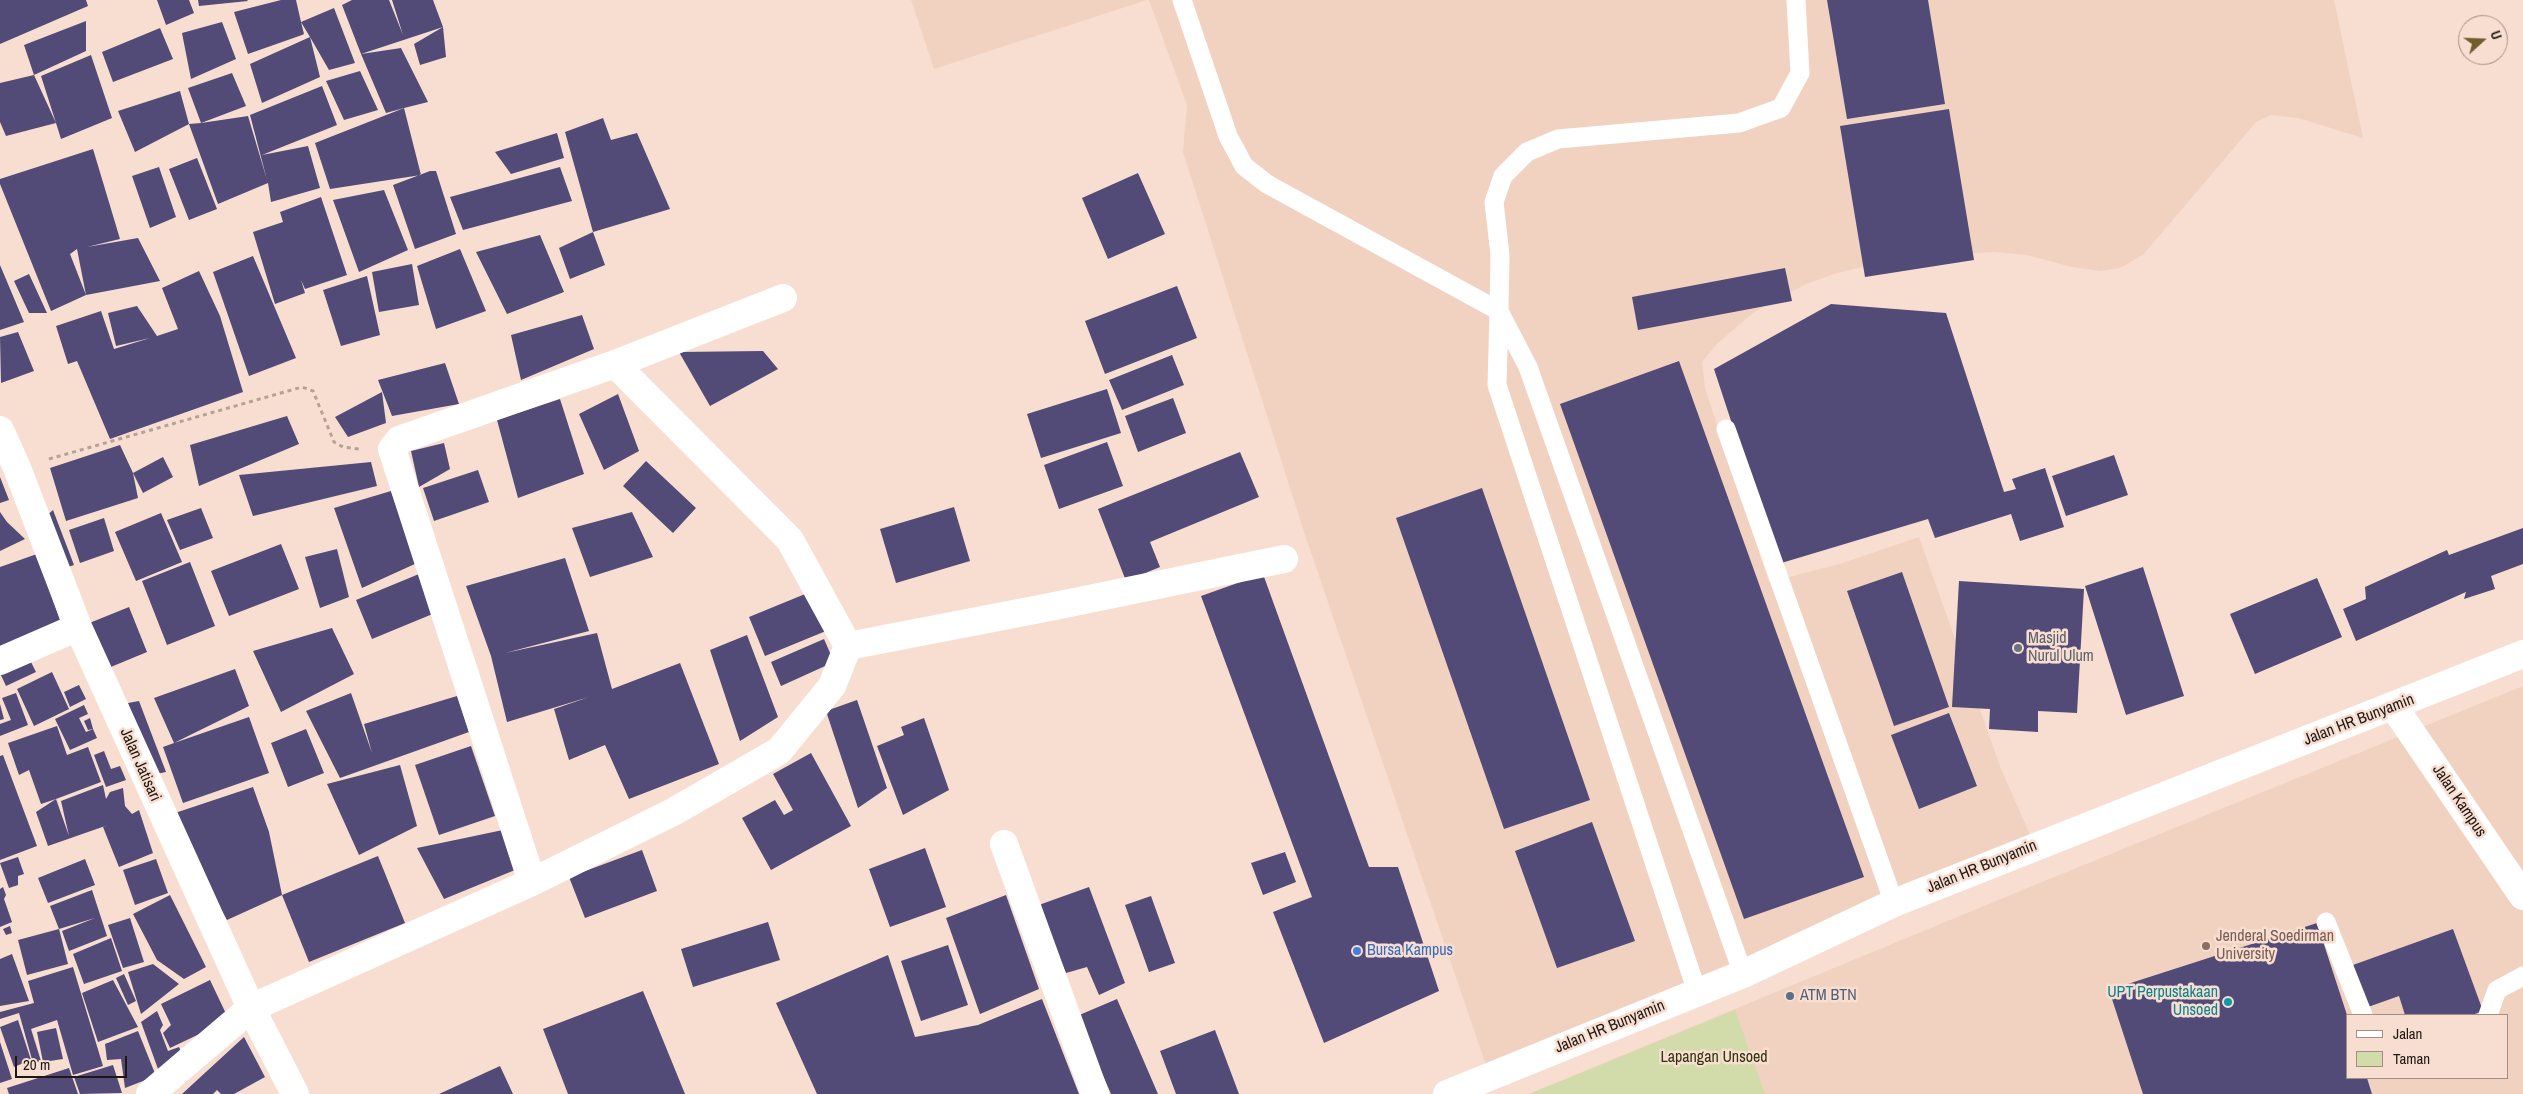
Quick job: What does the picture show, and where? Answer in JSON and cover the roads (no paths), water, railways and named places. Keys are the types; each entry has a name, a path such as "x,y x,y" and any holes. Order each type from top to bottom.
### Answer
{"street":[{"path":"532,882 392,449 399,440 615,364 783,298"},
{"path":"615,364 790,540 848,646"},
{"name":"Jalan Jatisari","path":"0,430 17,468 78,627 251,1008 295,1094"},
{"path":"848,646 1284,559"},
{"path":"0,661 78,627"},
{"path":"150,1094 251,1008 532,882 673,812 779,751 832,686 848,646"},
{"name":"Jalan HR Bunyamin","path":"1447,1094 1743,974 1894,903 2523,654"},
{"name":"Jalan Kampus","path":"2394,706 2523,896"},
{"path":"1004,844 1095,1094"}],"lane":[{"path":"1182,0 1228,136 1244,166 1267,184 1499,311 1528,367 1743,974"},
{"path":"1697,992 1497,385 1500,255 1494,202 1503,176 1527,152 1558,139 1739,123 1781,108 1800,73 1796,0"},
{"path":"1726,429 1894,903"},
{"path":"2326,922 2363,1014"},
{"path":"2488,1014 2496,990 2523,976"}],"place":[{"name":"Masjid Nurul Ulum","path":"2018,648"},
{"name":"Jenderal Soedirman University","path":"2206,946"},
{"name":"Bursa Kampus","path":"1357,951"},
{"name":"ATM BTN","path":"1790,996"},
{"name":"UPT Perpustakaan Unsoed","path":"2228,1002"}],"park label":[{"name":"Lapangan Unsoed","path":"1714,1058"}]}
